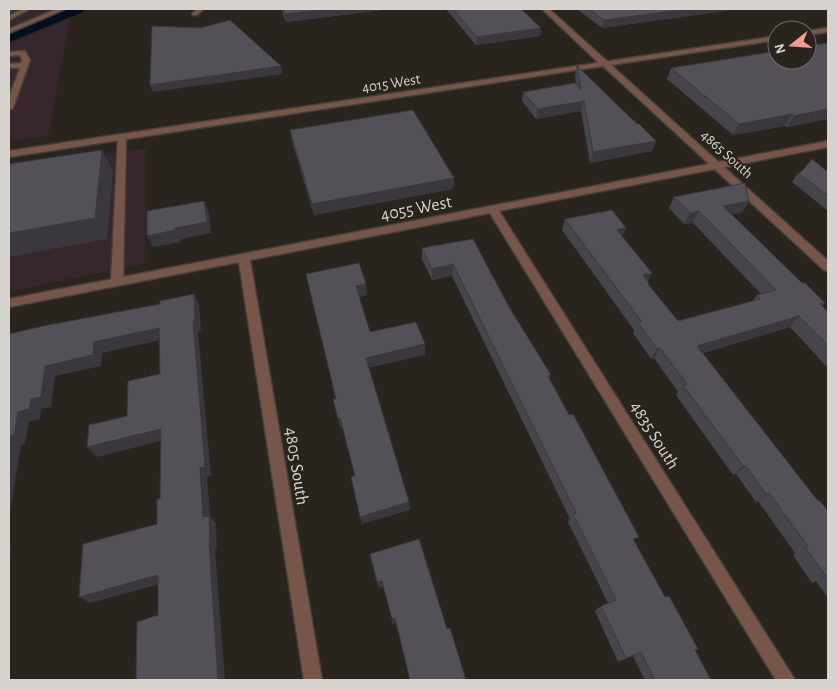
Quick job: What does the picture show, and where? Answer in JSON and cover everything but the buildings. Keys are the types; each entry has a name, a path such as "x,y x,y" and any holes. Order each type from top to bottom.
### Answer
{"street":[{"path":"9,18 27,9"},
{"path":"9,31 62,9"},
{"name":"4865 South","path":"545,9 828,267"},
{"name":"4015 West","path":"9,154 767,40"},
{"path":"9,54 22,53 26,60 9,108"},
{"path":"9,66 24,65"},
{"path":"117,282 122,137"},
{"name":"4055 West","path":"9,303 828,144"},
{"name":"4835 South","path":"493,210 786,680"},
{"name":"4805 South","path":"244,258 313,680"}],"shaded area":[{"path":"9,9 53,9 9,27"},
{"path":"70,18 48,136 9,141 9,44"},
{"path":"146,148 145,263 9,292 9,168"}],"waterway":[{"path":"9,38 78,9"}]}
